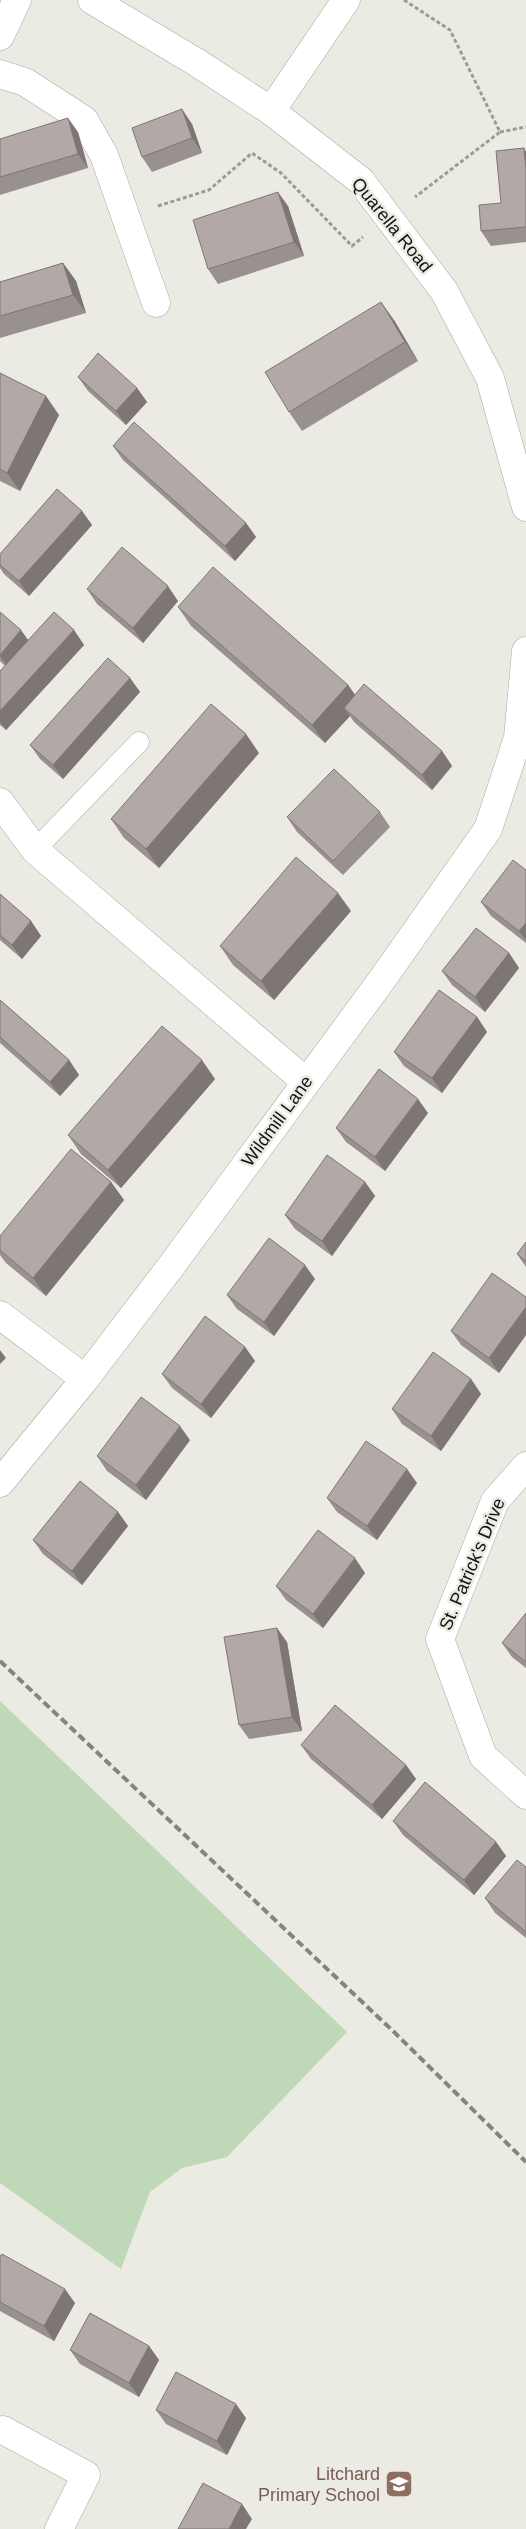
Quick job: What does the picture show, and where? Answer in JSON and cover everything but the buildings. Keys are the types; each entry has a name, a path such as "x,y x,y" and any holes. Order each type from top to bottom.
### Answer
{"street":[{"path":"0,36 17,0"},
{"name":"Quarella Road","path":"92,0 196,62 271,111 361,181 444,291 490,378 526,507"},
{"path":"271,111 346,0"},
{"path":"0,74 25,82 84,120 104,155 156,303"},
{"path":"522,739 526,652"},
{"name":"Wildmill Lane","path":"0,1483 86,1379 305,1081 381,981 488,829 522,739"},
{"path":"0,802 35,850 305,1081"},
{"path":"0,1315 86,1379"},
{"name":"St. Patrick's Drive","path":"526,1466 495,1501 440,1639 483,1756 526,1794"},
{"path":"3,2430 86,2475 59,2529"}],"lane":[{"path":"35,850 139,742"}],"path":[{"path":"404,0 450,30 500,132"},
{"path":"415,197 500,132 526,127"},
{"path":"125,216 210,190 252,153 282,173 352,246 366,235"}],"green space":[{"path":"0,1701 347,2032 227,2157 182,2168 150,2192 121,2269 0,2183"}],"railway":[{"path":"0,1661 393,2031 526,2162"}],"place":[{"name":"Litchard Primary School","path":"399,2484"}]}
